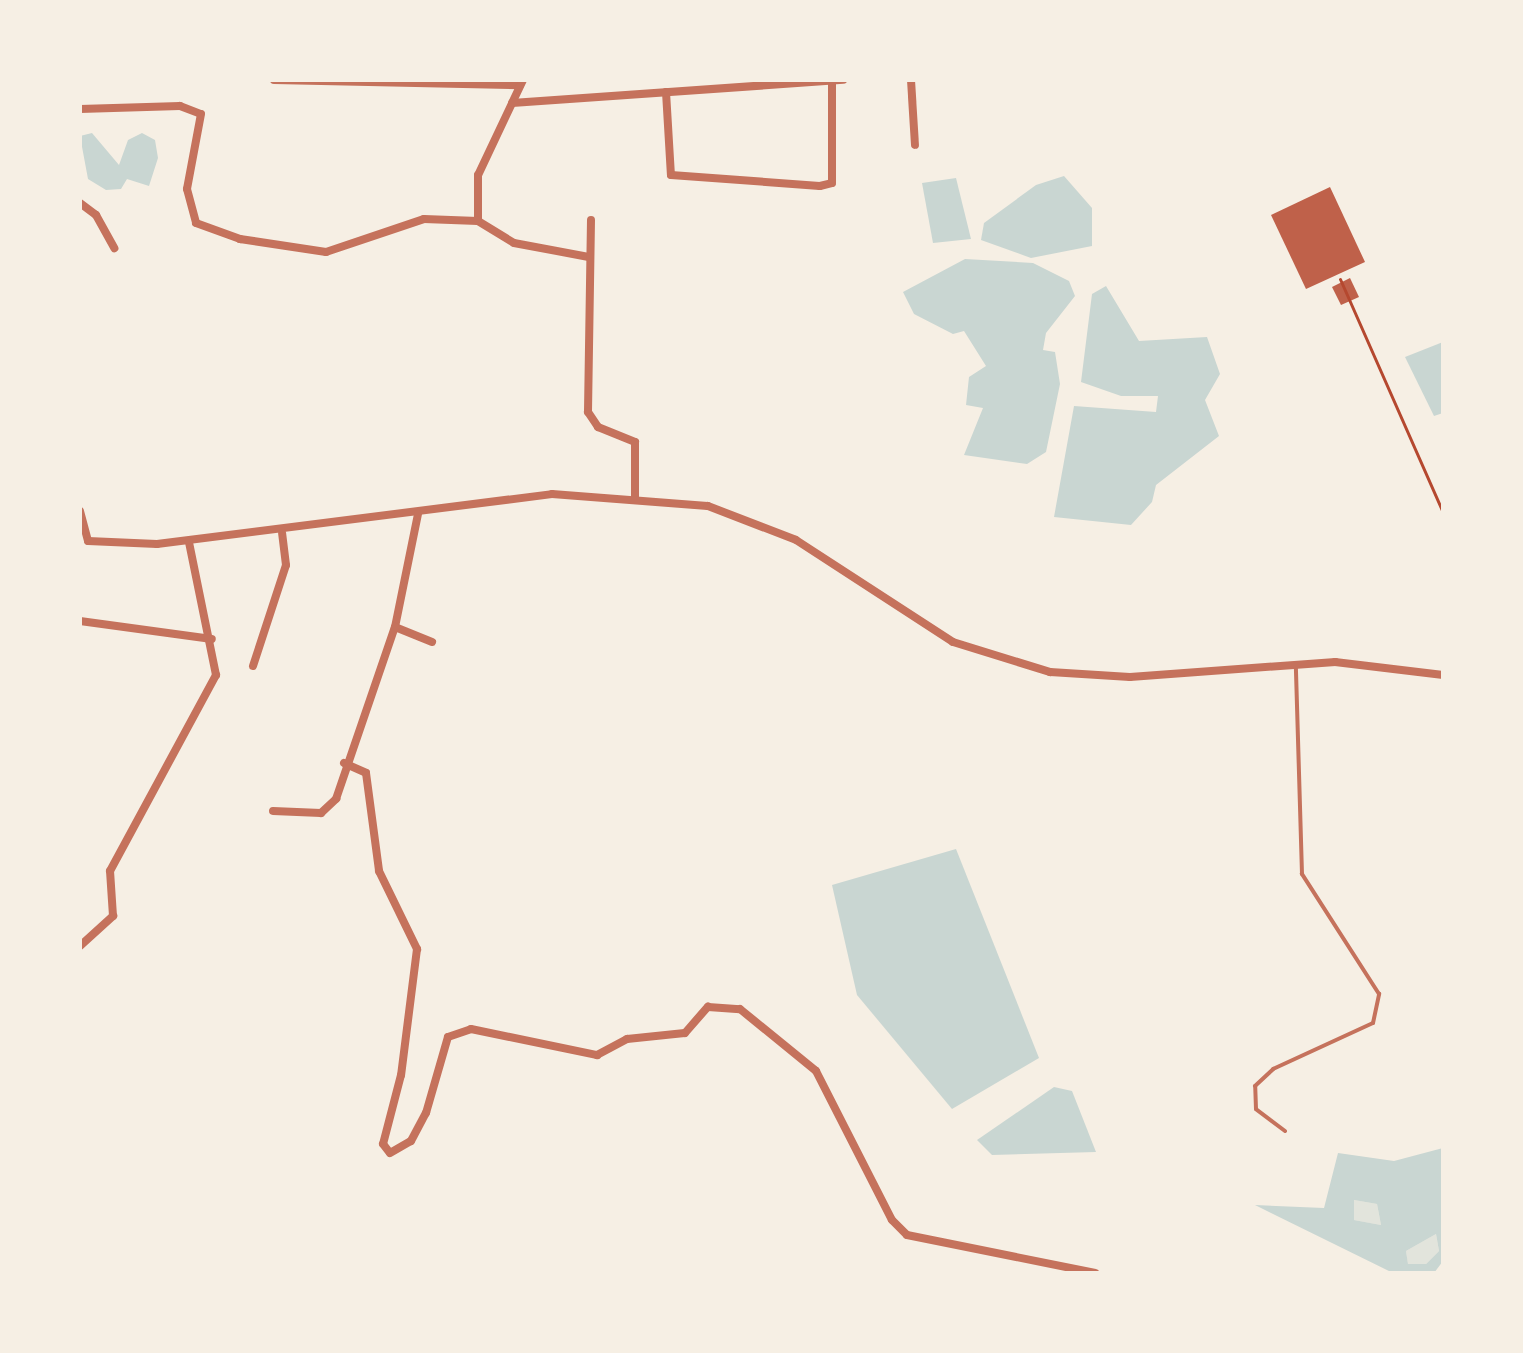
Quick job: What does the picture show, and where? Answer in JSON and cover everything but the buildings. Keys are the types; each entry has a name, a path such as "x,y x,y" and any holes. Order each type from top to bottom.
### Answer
{"street":[{"path":"274,80 522,83 478,175 478,221"},
{"path":"512,103 843,80"},
{"path":"911,80 915,145"},
{"path":"666,92 671,175 820,186 832,183 832,81"},
{"path":"80,109 180,106 201,114 187,189 196,223 240,239 326,252 424,219 478,221 514,243 589,257"},
{"path":"80,203 96,215 114,248"},
{"path":"591,220 588,412 598,427 635,442 635,497"},
{"path":"80,511 88,541 189,542 282,533 552,494 635,497 708,506 796,540 953,642 1050,672 1130,677 1296,664 1443,675"},
{"path":"273,811 321,813 336,799 344,763 395,627 418,514"},
{"path":"253,666 286,565 282,533"},
{"path":"80,946 113,916 110,871 216,675 212,639 189,542"},
{"path":"80,621 212,639"},
{"path":"395,627 432,642"},
{"path":"344,763 366,773 379,871 417,949 383,1144 390,1153 411,1141 426,1113 448,1037 471,1029 597,1055 627,1039 685,1033 708,1007 740,1009 816,1071 892,1220 907,1235 1095,1273"}],"lane":[{"path":"1285,1131 1256,1109 1255,1086 1273,1069 1373,1023 1379,994 1302,874 1296,664"}],"path":[{"path":"1340,279 1443,512"}],"shaded area":[{"path":"92,133 119,165 128,140 142,133 155,140 158,158 149,186 127,179 121,189 106,190 88,179 80,136"},
{"path":"1064,176 1092,208 1092,246 1031,258 981,240 984,223 1036,185"},
{"path":"956,178 971,239 933,243 922,183"},
{"path":"965,259 1033,263 1069,281 1075,296 1046,333 1043,350 1055,352 1060,384 1046,452 1027,464 964,455 983,408 966,405 969,377 986,366 964,331 953,334 914,314 903,292"},
{"path":"1106,286 1139,341 1207,337 1220,374 1205,400 1219,436 1156,485 1152,502 1131,525 1054,517 1074,406 1156,412 1158,396 1121,396 1081,382 1092,294"},
{"path":"1443,342 1443,413 1434,416 1405,357"},
{"path":"956,849 1039,1058 952,1109 857,995 832,885"},
{"path":"1054,1087 1072,1091 1096,1152 992,1155 977,1140"},
{"path":"1443,1148 1443,1261 1434,1273 1393,1273 1255,1205 1324,1208 1338,1153 1394,1161","holes":["1354,1200 1377,1204 1381,1225 1354,1220","1436,1234 1439,1251 1426,1264 1408,1264 1406,1251"]},
{"path":"1354,1200 1377,1204 1381,1225 1354,1220"},
{"path":"1436,1234 1439,1251 1426,1264 1408,1265 1406,1251"}]}
